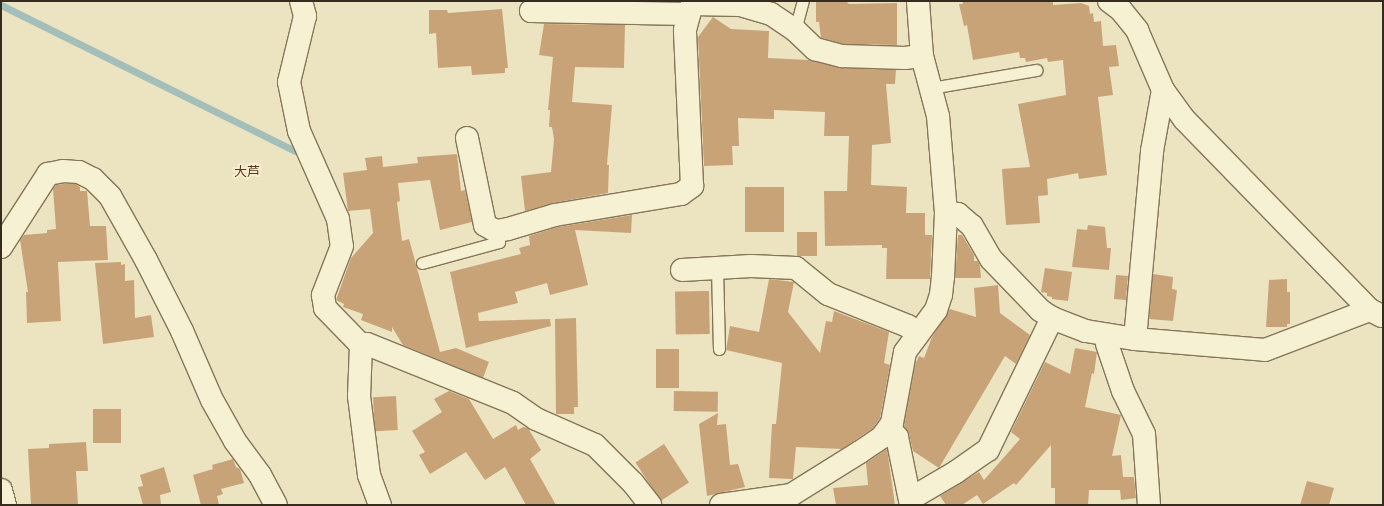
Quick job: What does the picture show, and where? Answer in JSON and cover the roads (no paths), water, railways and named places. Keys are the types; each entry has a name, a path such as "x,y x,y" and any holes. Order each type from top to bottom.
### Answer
{"street":[{"path":"302,1 305,16 289,82 299,131 338,219 342,246 323,295 324,302 326,308 361,345 359,396 369,475 380,505"},
{"path":"721,505 791,495 860,452 890,430 905,352 936,310 941,295 946,214 938,116 922,56 918,1"},
{"path":"946,214 958,214 972,226 992,259 1011,282 1052,318 1086,331 1109,336 1135,339 1265,350 1377,313 1184,119 1163,90 1137,30 1121,10 1109,1"},
{"path":"531,11 740,3 771,14 795,30 815,49 842,56 905,58 922,56"},
{"path":"467,138 485,226 496,231 556,215 681,194 692,186 686,95 685,30 690,6"},
{"path":"1135,339 1152,151 1163,90"},
{"path":"1,247 48,174 63,171 79,172 93,179 110,196 146,260 182,331 212,400 235,441 260,475 276,505"},
{"path":"682,270 780,266 796,268 828,294 908,326 918,335"},
{"path":"890,430 897,437 910,502 988,450 1052,318"},
{"path":"1109,336 1107,344 1123,391 1144,434 1149,505"},
{"path":"361,345 367,344 513,403 536,419 595,445 633,483 650,505"},
{"path":"1,490 6,505"}],"lane":[{"path":"795,30 803,1"},
{"path":"931,88 1036,70"},
{"path":"422,263 499,242 496,231"},
{"path":"717,268 719,349"}],"waterway":[{"path":"1,5 295,151"}],"district":[{"name":"大芦","path":"247,171"}]}
